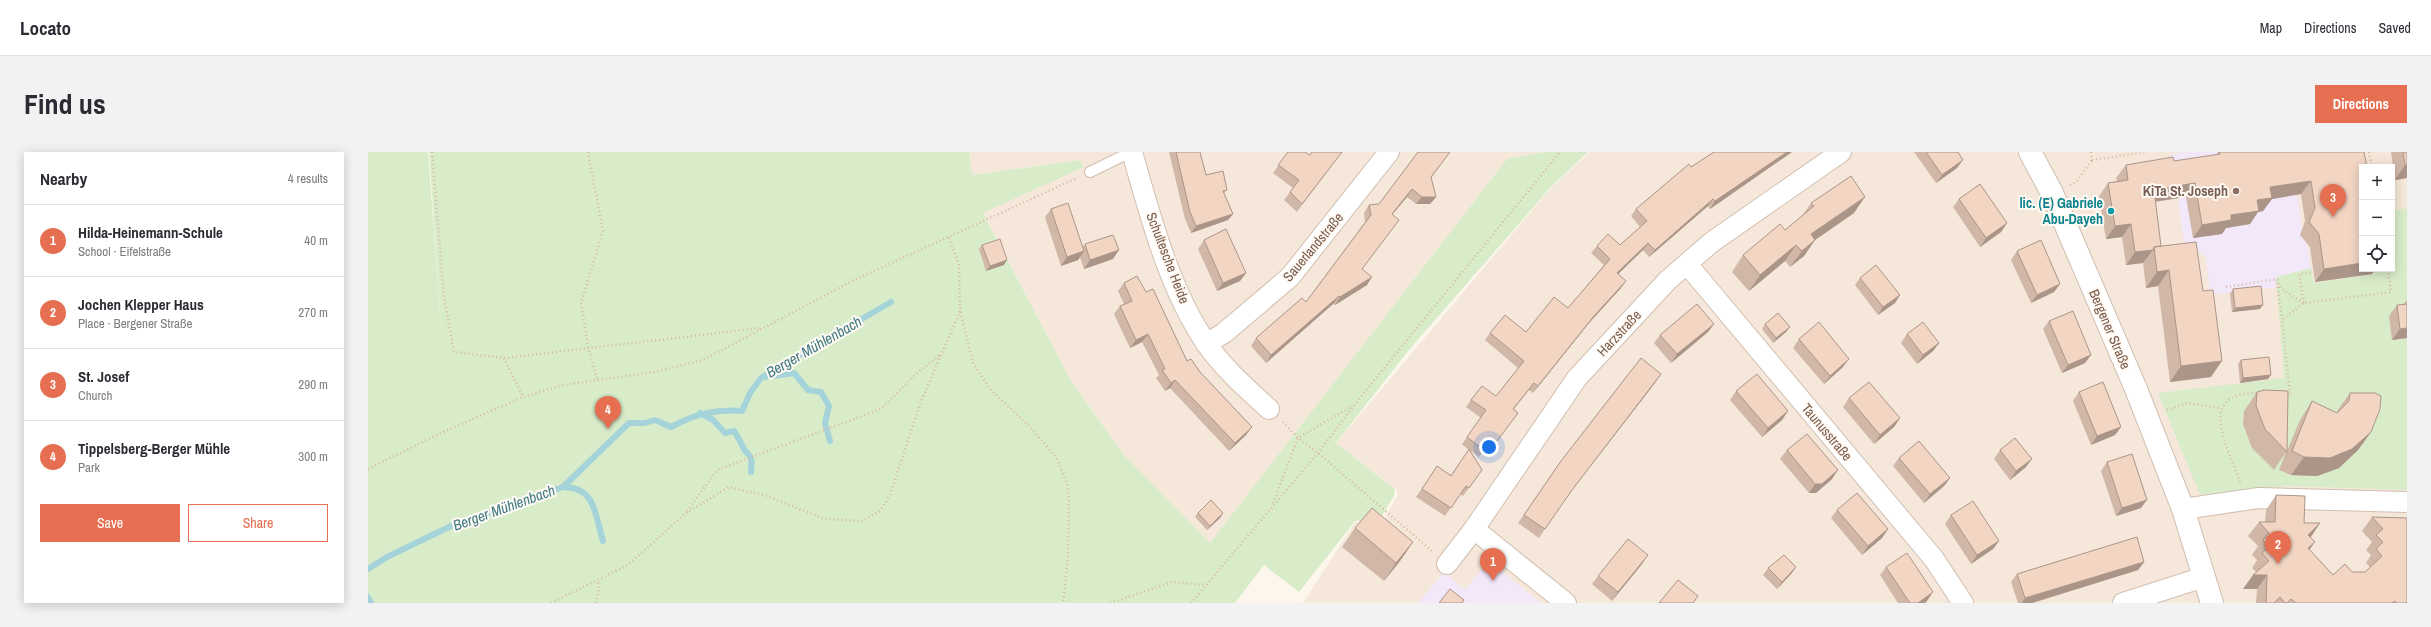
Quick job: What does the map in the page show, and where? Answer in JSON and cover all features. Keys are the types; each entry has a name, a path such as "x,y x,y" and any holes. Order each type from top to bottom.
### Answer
{"street":[{"name":"Schultesche Heide","path":"1132,152 1149,210 1178,291 1206,344 1237,379 1269,409"},
{"name":"Sauerlandstraße","path":"1206,344 1224,333 1290,277 1389,152"},
{"name":"Harzstraße","path":"1448,564 1474,529 1577,378 1668,280 1712,242 1841,152"},
{"name":"Bergener Straße","path":"2030,152 2052,193 2147,417 2183,509 2212,603"},
{"name":"Taunusstraße","path":"1687,264 1934,559 1963,603"},
{"path":"2183,509 2247,499 2343,499 2407,502"},
{"path":"1474,529 1566,603"},
{"path":"2123,603 2204,577"}],"lane":[{"path":"1090,172 1132,152"}],"path":[{"path":"432,152 444,297 454,352 504,358 588,347 764,328"},
{"path":"588,152 603,231 581,303 588,347 597,379"},
{"path":"1191,603 1272,505 1318,453 1354,404 1560,152"},
{"path":"2052,193 2076,182 2092,160 2091,152"},
{"path":"2092,160 2147,152"},
{"path":"2369,152 2371,164"},
{"path":"368,469 443,432 522,397 563,385 654,372 703,360 854,280 949,238 1090,172"},
{"path":"949,238 959,265 960,311 970,353 982,379 1043,441 1063,470 1069,496 1068,558 1063,603"},
{"path":"2304,303 2299,274 2313,272"},
{"path":"2282,320 2304,303 2392,292 2389,272"},
{"path":"2277,279 2280,288 2304,303"},
{"path":"2226,287 2277,279"},
{"path":"2277,279 2290,394 2282,394"},
{"path":"551,603 628,565 686,513 729,487 767,496 825,519 862,521 880,511 890,494 920,404 960,311"},
{"path":"686,513 717,470 881,409 916,374 940,355"},
{"path":"504,358 522,397"},
{"path":"2247,499 2221,428 2219,417 2221,408 2229,400 2242,393 2266,394"},
{"path":"2147,417 2187,403 2221,408"},
{"path":"1272,505 1298,438 1354,404"},
{"path":"1298,438 1318,453 1448,564"},
{"path":"596,603 599,588 598,580"},
{"path":"1110,603 1172,582 1206,585"}],"shaded area":[{"path":"969,152 1544,152 1507,159 1210,544 1124,455 1071,381 983,212 1084,167 1079,160 971,175"},
{"path":"1590,152 2407,152 2407,603 1303,603 1356,521 1377,532 1397,496 1397,490 1336,443 1551,188"},
{"name":"KiTa St. Joseph","path":"2187,152 2290,152 2302,227 2300,235 2307,244 2311,268 2276,277 2276,287 2210,295 2206,257 2184,242 2171,154"},
{"path":"1489,561 1541,603 1418,603 1444,572 1465,590"}],"green space":[{"path":"368,152 428,152 443,354 429,152 969,152 972,175 1080,160 1084,167 983,213 1071,381 1124,455 1210,543 1507,159 1544,152 1588,152 1551,187 1409,350 1336,443 1395,489 1394,496 1376,526 1356,520 1299,592 1264,565 1235,603 368,603"},
{"path":"2407,208 2407,490 2288,486 2200,495 2158,393 2284,378 2276,277 2311,268 2314,283 2375,274 2375,272 2395,272 2395,210"}],"building":[{"path":"1176,152 1200,152 1206,175 1223,171 1227,190 1223,191 1233,214 1196,226 1190,212"},
{"path":"1288,152 1305,152 1310,155 1312,152 1342,152 1302,204 1290,192 1299,180 1278,165"},
{"path":"1418,152 1450,152 1431,177 1436,197 1422,197 1412,189 1392,214 1399,220 1362,269 1372,277 1340,297 1339,296 1271,355 1256,338 1302,298 1306,302 1371,215 1369,205 1379,204"},
{"path":"1714,152 1787,152 1715,201 1713,199 1655,250 1648,243 1617,273 1626,281 1594,316 1538,386 1534,383 1513,409 1518,413 1497,441 1493,438 1484,450 1467,437 1486,410 1471,400 1482,386 1496,396 1524,361 1490,333 1505,315 1526,332 1554,297 1568,308 1610,259 1597,246 1608,234 1620,245 1647,221 1636,209 1689,164 1691,167"},
{"path":"1926,152 1958,152 1963,160 1942,175"},
{"path":"2219,152 2364,152 2366,164 2359,164 2359,263 2324,269 2319,234 2309,222 2315,208 2311,181 2270,187 2272,198 2257,200 2259,211 2231,215 2231,220 2202,225 2195,183 2154,190 2161,246 2154,247 2153,250 2135,252 2131,224 2115,226 2108,183 2128,180 2126,165 2173,157 2174,161 2220,154"},
{"path":"2403,152 2407,152 2407,165 2405,165"},
{"path":"1851,176 1865,197 1811,234 1815,240 1802,251 1796,245 1760,275 1743,255 1780,224 1785,230 1814,206 1811,203"},
{"path":"1980,184 2007,223 1986,238 1959,199"},
{"path":"1068,203 1084,251 1067,257 1051,209"},
{"path":"1226,229 1246,273 1223,283 1204,240"},
{"path":"1113,235 1119,250 1090,260 1085,244"},
{"path":"1000,239 1007,260 990,266 982,245"},
{"path":"2041,240 2060,284 2037,295 2017,251"},
{"path":"2196,242 2203,291 2213,290 2222,361 2181,366 2169,270 2157,272 2154,247"},
{"path":"1876,265 1900,295 1883,307 1860,278"},
{"path":"1137,276 1146,292 1153,289 1187,361 1191,359 1200,372 1252,427 1235,443 1175,380 1171,383 1162,370 1165,369 1148,334 1136,340 1120,306 1132,301 1124,283"},
{"path":"2261,286 2263,305 2235,308 2233,289"},
{"path":"1697,304 1714,324 1677,354 1660,335"},
{"path":"2407,304 2407,328 2400,329 2397,305"},
{"path":"2073,311 2091,355 2068,365 2049,321"},
{"path":"1778,313 1790,327 1776,338 1765,324"},
{"path":"1819,322 1849,359 1830,376 1799,339"},
{"path":"1923,322 1939,343 1923,355 1907,334"},
{"path":"2269,357 2271,375 2243,378 2241,360"},
{"path":"1641,358 1661,374 1572,490 1545,529 1524,515 1561,461"},
{"path":"1757,374 1788,411 1768,428 1736,391"},
{"path":"1869,382 1900,418 1880,435 1849,398"},
{"path":"2103,382 2121,427 2097,436 2079,392"},
{"path":"2264,390 2288,391 2287,452 2265,429 2256,406 2257,392"},
{"path":"2350,393 2375,393 2381,396 2380,409 2371,432 2352,449 2330,458 2304,457 2292,451 2312,401 2337,413 2349,401"},
{"path":"1807,434 1838,470 1822,484 1815,484 1787,450"},
{"path":"2015,438 2032,459 2016,471 2000,450"},
{"path":"1919,441 1950,478 1930,494 1899,458"},
{"path":"1469,449 1482,470 1469,488 1466,486 1451,508 1422,489 1437,466 1451,476"},
{"path":"2132,454 2147,500 2122,508 2107,462"},
{"path":"1857,493 1888,529 1868,546 1837,510"},
{"path":"2276,495 2305,496 2304,523 2320,523 2308,535 2315,542 2308,548 2333,575 2345,564 2352,572 2365,572 2382,556 2376,549 2383,542 2376,535 2383,529 2372,517 2407,518 2407,602 2296,603 2291,599 2285,603 2280,597 2274,603 2266,603 2267,575 2253,575 2269,561 2262,553 2269,547 2263,540 2269,533 2259,522 2275,522"},
{"path":"1211,500 1223,513 1210,526 1198,513"},
{"path":"1973,501 1999,541 1977,555 1951,515"},
{"path":"1372,508 1413,542 1396,563 1355,528"},
{"path":"2137,537 2144,562 2025,598 2017,574"},
{"path":"1628,539 1648,555 1618,592 1598,576"},
{"path":"1907,553 1933,592 1918,603 1910,603 1886,567"},
{"path":"1784,555 1796,567 1782,582 1768,568"},
{"path":"1678,580 1698,596 1693,603 1659,603"},
{"path":"1450,589 1464,600 1462,603 1439,603"}],"waterway":[{"name":"Berger Mühlenbach","path":"368,569 387,557 451,526 563,487 629,423 645,423 655,420 671,427 705,413 742,411 750,393 761,378 891,302"},
{"path":"766,377 794,373 808,390 821,392 829,406 825,423 830,441"},
{"path":"700,413 713,420 725,433 734,431 744,449 751,457 751,472"},
{"path":"563,487 574,488 588,497 596,512 603,541"},
{"path":"368,597 371,603"}],"place":[{"name":"KiTa St. Joseph","path":"2236,191"},
{"name":"lic. (E) Gabriele Abu-Dayeh","path":"2111,211"},
{"name":"St. Josef","path":"2333,217"},
{"name":"Tippelsberg-Berger Mühle","path":"608,429"},
{"name":"Jochen Klepper Haus","path":"2278,564"},
{"name":"Hilda-Heinemann-Schule","path":"1493,581"}]}
